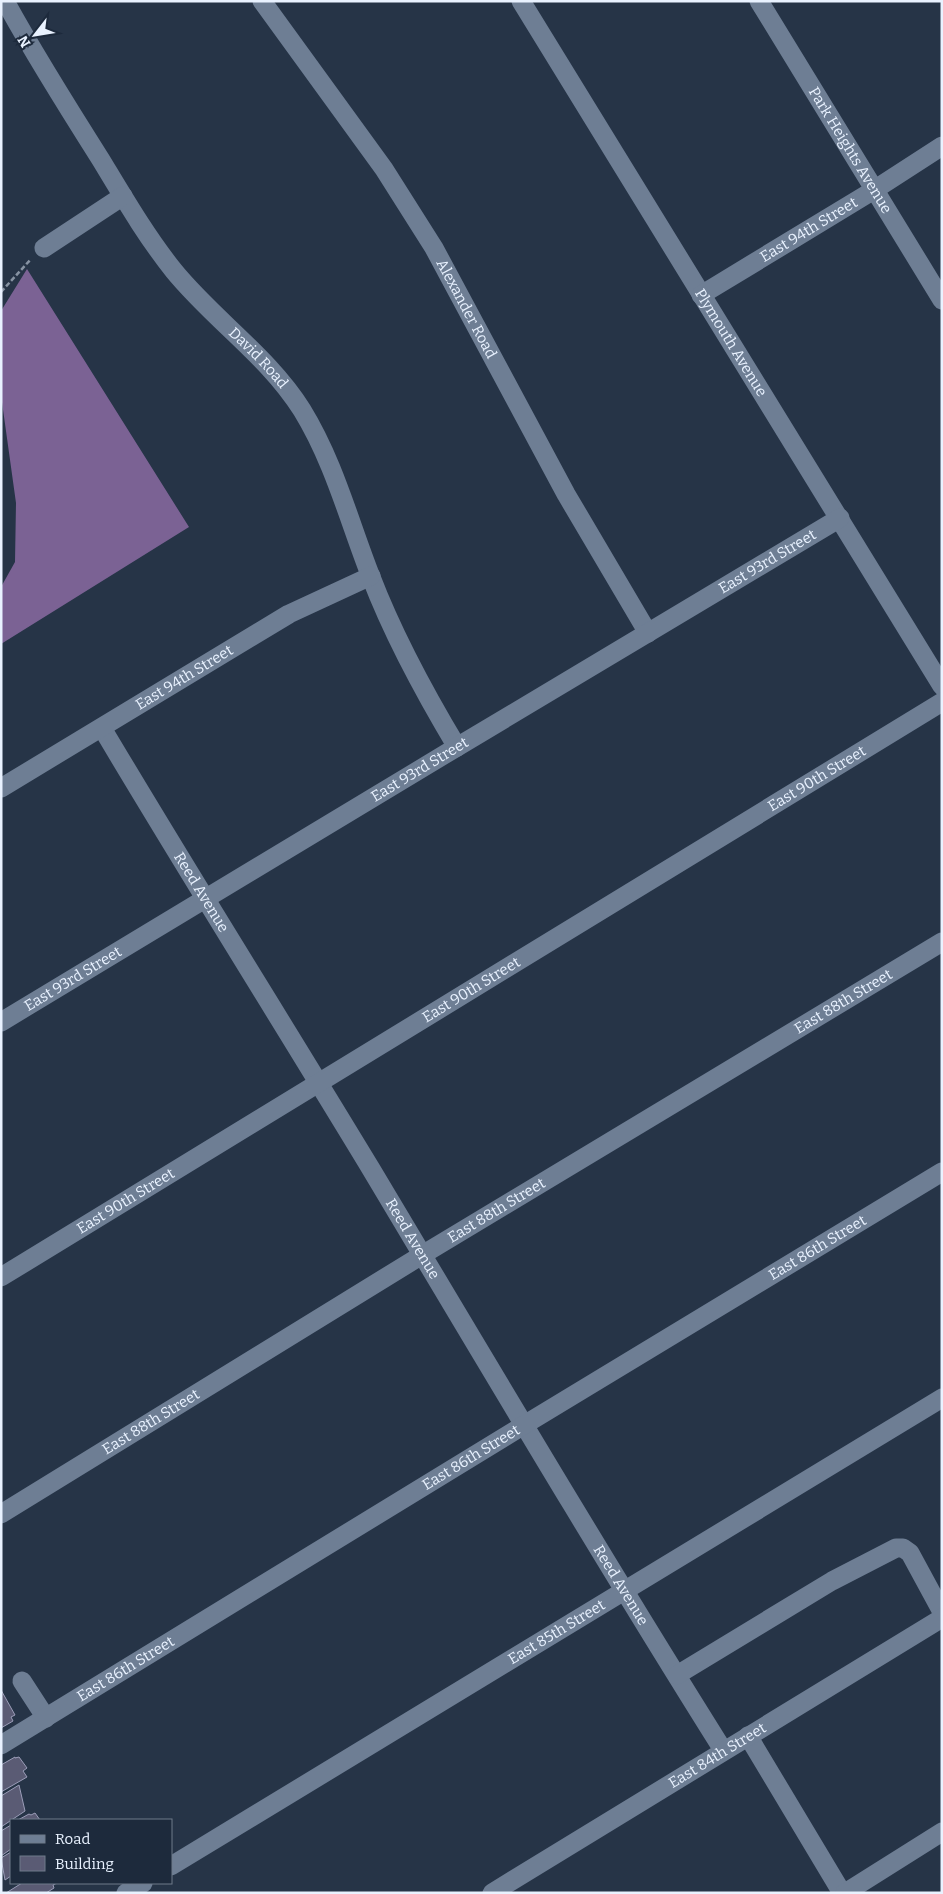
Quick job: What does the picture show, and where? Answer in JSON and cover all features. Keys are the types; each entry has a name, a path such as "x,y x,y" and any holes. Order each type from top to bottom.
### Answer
{"street":[{"name":"David Road","path":"5,1 44,70 150,238 186,286 269,367 301,409 331,467 370,576 411,667 456,747"},
{"name":"Alexander Road","path":"262,1 384,169 434,248 566,494 648,632"},
{"name":"Plymouth Avenue","path":"521,1 942,686"},
{"name":"Park Heights Avenue","path":"759,1 942,300"},
{"name":"East 94th Street","path":"701,295 874,190 942,146"},
{"path":"44,248 123,196"},
{"name":"East 93rd Street","path":"1,1022 840,518"},
{"name":"East 94th Street","path":"1,788 289,614 370,576"},
{"name":"East 90th Street","path":"1,1277 942,702"},
{"name":"Reed Avenue","path":"102,728 624,1591 723,1750"},
{"name":"East 88th Street","path":"1,1514 422,1255 942,942"},
{"name":"East 86th Street","path":"1,1746 524,1425 942,1172"},
{"name":"East 85th Street","path":"172,1865 942,1398"},
{"path":"676,1675 832,1581 896,1548 903,1548 910,1553 942,1612"},
{"name":"East 84th Street","path":"492,1893 723,1750 942,1618"},
{"path":"22,1681 46,1718"},
{"path":"748,1736 843,1893 942,1832"},
{"path":"126,1893 141,1884"}],"path":[{"path":"1,292 44,248"}],"shaded area":[{"path":"27,269 189,527 1,644 1,587 15,562 16,503 1,395 1,311"}],"building":[{"path":"1,1690 15,1715 11,1717 13,1721 1,1728"},
{"path":"15,1757 19,1757 27,1768 23,1771 27,1777 1,1792 1,1765"},
{"path":"19,1785 25,1811 10,1819 1,1827 1,1796"},
{"path":"35,1813 39,1819 20,1819 29,1814"},
{"path":"10,1826 10,1850 1,1856 1,1831"},
{"path":"10,1853 10,1877 5,1880 1,1858"},
{"path":"20,1884 55,1884 53,1885 54,1888 46,1893 6,1893"}]}
